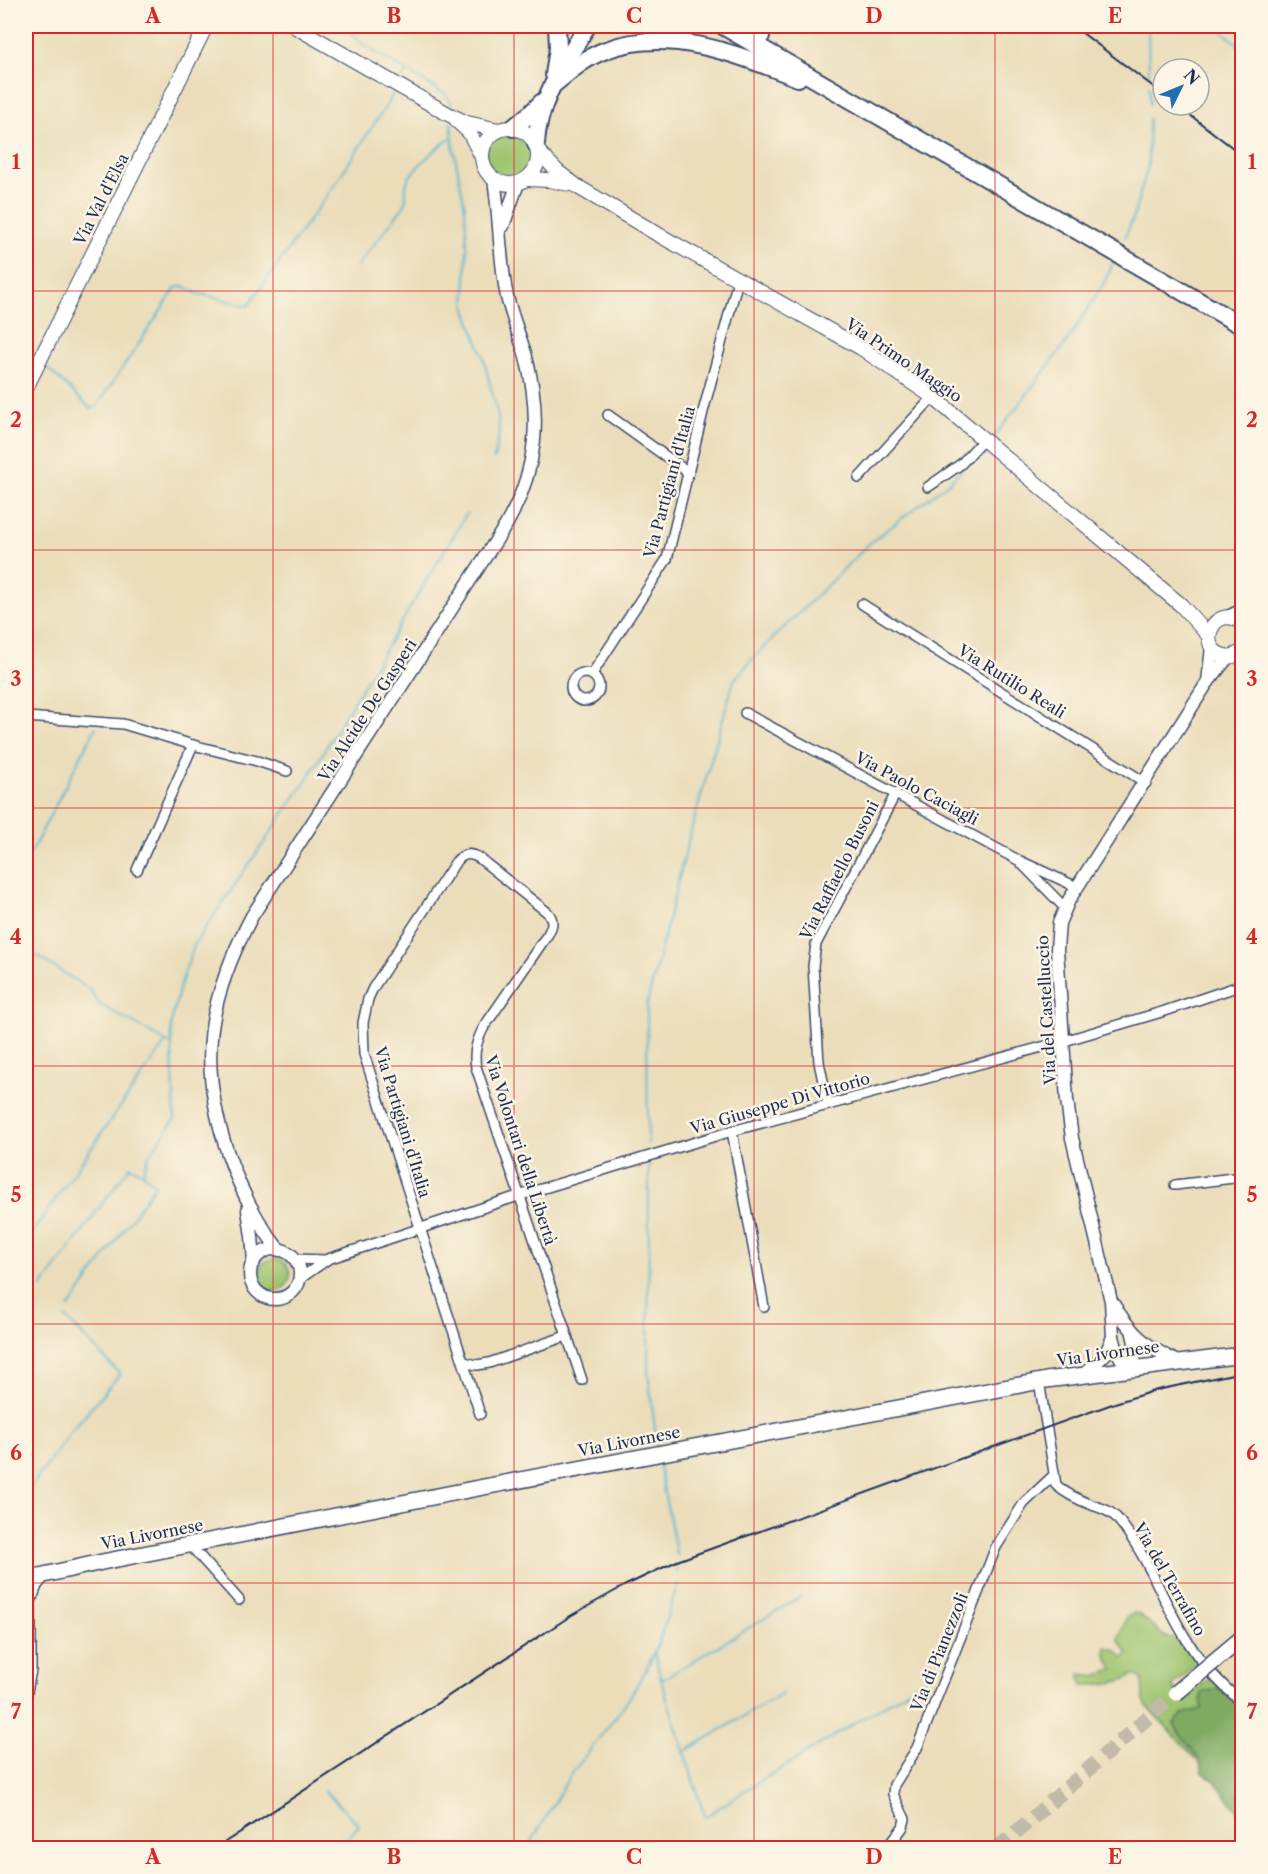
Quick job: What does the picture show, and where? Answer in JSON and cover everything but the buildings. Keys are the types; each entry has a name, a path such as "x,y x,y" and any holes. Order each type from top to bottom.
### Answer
{"highway":[{"path":"549,92 558,48 556,26"},
{"path":"537,148 539,117 549,92 587,26"},
{"path":"723,26 1242,326"},
{"path":"742,26 755,31 1242,316"},
{"path":"506,129 531,114 549,92 583,61 606,50 632,43 660,41 702,46 763,65 851,99"}],"main road":[{"name":"Via Val d'Elsa","path":"26,388 206,26"},
{"path":"199,39 211,26"},
{"path":"294,26 467,123 527,133 537,148 536,167 522,181 506,184 494,179 488,173 469,132 448,114"},
{"path":"482,157 486,141 506,129"},
{"name":"Via Primo Maggio","path":"537,148 558,172 578,187 861,348 933,397 1181,604 1222,656 1237,656"},
{"name":"Via Primo Maggio","path":"522,181 549,180 578,187"},
{"name":"Via Primo Maggio","path":"1181,604 1222,619 1234,618 1242,623"},
{"path":"1210,642 1210,630 1222,619"},
{"name":"Via Livornese","path":"26,1579 190,1545 1039,1381 1086,1373 1242,1355"},
{"path":"1176,1693 1242,1638"}],"street":[{"name":"Via Alcide De Gasperi","path":"254,1262 246,1200 220,1130 210,1076 214,1012 225,972 238,943 265,896 506,525 518,502 534,447 535,401 525,354 508,298 502,264 501,232 494,179"},
{"name":"Via Alcide De Gasperi","path":"501,232 522,181"},
{"name":"Via Partigiani d'Italia","path":"592,675 664,565 738,280"},
{"path":"859,478 933,397"},
{"path":"608,415 689,473"},
{"path":"928,487 961,464 984,439"},
{"name":"Via Rutilio Reali","path":"862,604 1146,783"},
{"path":"1222,619 1242,609"},
{"path":"1208,683 1210,642"},
{"name":"Via del Castelluccio","path":"1127,1369 1117,1351 1113,1337 1111,1301 1072,1138 1067,1100 1057,937 1059,923 1077,887 1146,783 1208,683 1237,656"},
{"name":"Via Paolo Caciagli","path":"745,713 1018,860 1077,887"},
{"path":"26,717 123,724 287,771"},
{"path":"137,870 193,745"},
{"name":"Via Raffaello Busoni","path":"828,1105 819,1062 813,966 816,944 896,793"},
{"name":"Via Partigiani d'Italia","path":"480,1414 364,1054 363,1023 368,999 381,976 455,863 463,855 474,855 479,858 547,912"},
{"path":"1018,860 1065,908"},
{"name":"Via Volontari della Libertà","path":"547,912 553,920 551,929 484,1027 474,1055 476,1067 582,1380"},
{"name":"Via Giuseppe Di Vittorio","path":"298,1280 328,1259 519,1196 732,1131 1064,1041 1242,985"},
{"path":"732,1131 764,1307"},
{"path":"1175,1185 1242,1177"},
{"name":"Via Alcide De Gasperi","path":"246,1200 279,1250"},
{"path":"279,1250 294,1259 299,1269 298,1280 291,1293 277,1299 257,1292 250,1278 254,1262 267,1251 279,1250"},
{"name":"Via Giuseppe Di Vittorio","path":"294,1259 328,1259"},
{"name":"Via del Castelluccio","path":"1111,1301 1134,1334 1155,1352 1178,1362"},
{"path":"1127,1369 1134,1362 1137,1351 1134,1334"},
{"path":"464,1362 477,1365 489,1363 566,1336"},
{"path":"1086,1373 1106,1353 1113,1337"},
{"path":"1039,1381 1054,1475"},
{"name":"Via del Terrafino","path":"1054,1475 1056,1485 1062,1490 1114,1515 1141,1553 1198,1657 1214,1677 1242,1702"},
{"name":"Via di Pianezzoli","path":"889,1848 903,1827 905,1819 893,1794 894,1785 917,1748 996,1547 1024,1503 1054,1475"},
{"path":"190,1545 239,1600"},
{"path":"26,1697 31,1670 28,1631 31,1601 37,1586 47,1574"},
{"path":"26,1589 31,1601"}],"green space":[{"path":"510,132 527,139 534,156 527,173 510,180 493,173 486,156 493,139"},
{"path":"274,1259 285,1264 290,1275 285,1286 274,1291 263,1286 258,1275 263,1264"},
{"path":"1135,1613 1164,1636 1185,1644 1198,1663 1172,1686 1184,1700 1210,1678 1223,1690 1219,1688 1201,1693 1202,1709 1183,1714 1174,1723 1178,1732 1200,1759 1201,1764 1147,1706 1143,1699 1142,1678 1133,1675 1109,1683 1083,1685 1081,1674 1095,1676 1113,1670 1106,1655 1106,1647 1116,1650 1124,1658 1128,1654 1118,1639 1127,1617"},
{"path":"1219,1688 1242,1707 1242,1816 1213,1779 1203,1773 1198,1758 1174,1723 1183,1714 1202,1709 1201,1693"}],"waterway":[{"path":"348,26 357,39 368,48 445,94 451,102 451,110"},
{"path":"1148,26 1149,73"},
{"path":"1217,26 1242,48"},
{"path":"402,79 407,72"},
{"path":"1149,86 1150,104"},
{"path":"44,365 91,409 98,405 176,288 183,286 196,293 248,306 333,187 394,91"},
{"path":"1125,237 1148,166 1149,119"},
{"path":"451,122 465,208 467,246 465,307 483,356 498,416 499,432 494,459"},
{"path":"357,266 404,206 409,177 441,145 452,138"},
{"path":"994,437 1066,343 1104,283 1114,261"},
{"path":"26,368 34,357"},
{"path":"971,459 983,447"},
{"path":"648,1144 647,1004 689,838 734,680 755,656 871,542 947,484 963,468"},
{"path":"143,1173 149,1155 175,1119 171,1023 180,986 195,943 306,781 467,513"},
{"path":"26,862 96,727"},
{"path":"26,949 89,989 99,1004 172,1045"},
{"path":"26,962 31,954"},
{"path":"26,1241 166,1042"},
{"path":"649,1164 648,1372 657,1446"},
{"path":"41,1288 130,1166 143,1173 155,1185 69,1308"},
{"path":"26,1494 72,1430 120,1374 65,1317"},
{"path":"658,1461 677,1556"},
{"path":"677,1567 677,1572"},
{"path":"528,1848 569,1777 627,1702 650,1662 678,1584"},
{"path":"661,1680 802,1596"},
{"path":"654,1651 661,1680 705,1817 928,1678"},
{"path":"684,1752 783,1693"},
{"path":"324,1790 359,1825 340,1848"}],"tunnel":[{"path":"998,1848 1176,1693"}],"railway":[{"path":"1073,26 1151,85"},
{"path":"1193,117 1242,155"},
{"path":"216,1848 572,1615 624,1586 677,1561 1115,1403 1157,1390 1242,1372"}]}
